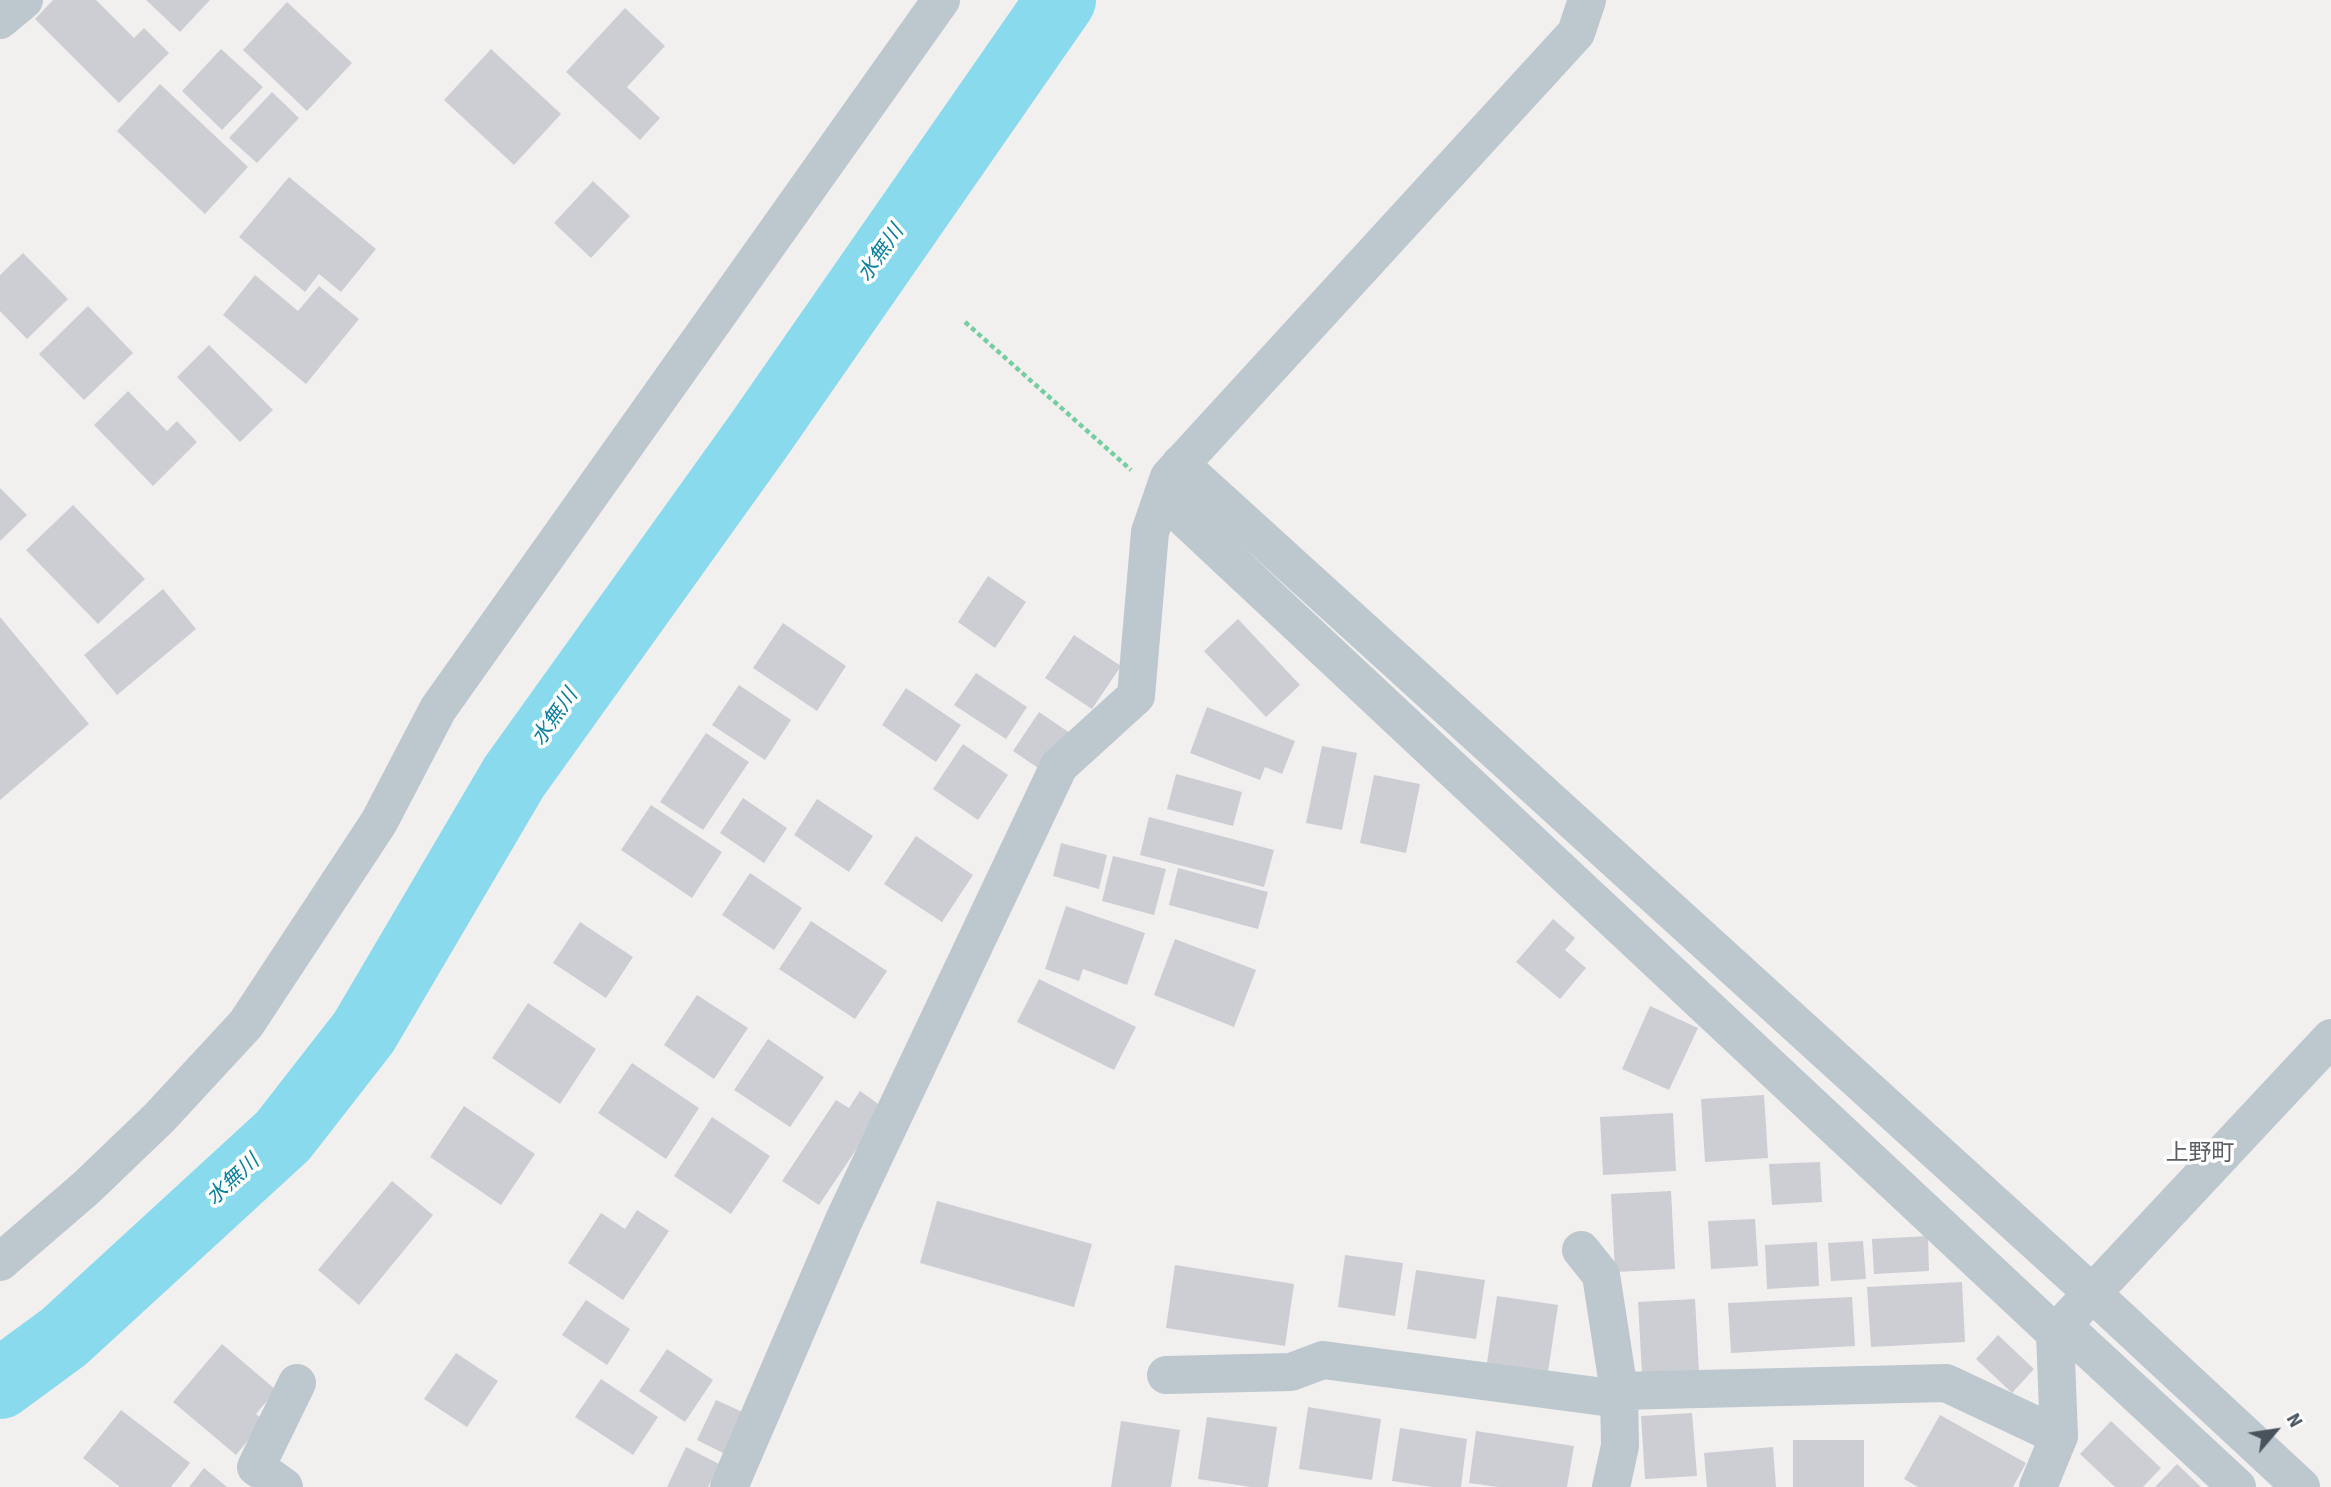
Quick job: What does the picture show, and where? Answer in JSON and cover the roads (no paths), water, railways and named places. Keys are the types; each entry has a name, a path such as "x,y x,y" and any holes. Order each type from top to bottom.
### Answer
{"street":[{"path":"0,20 24,0"},
{"path":"0,1262 132,1145 246,1024 379,822 438,709 941,0"},
{"path":"729,1487 844,1220 1059,766 1136,696 1150,532 1169,477 1576,33 1587,0"},
{"path":"1180,464 2092,1293 2301,1487"},
{"path":"1162,497 2059,1329 2237,1487"},
{"path":"2038,1487 2059,1436 2059,1329 2331,1038"},
{"path":"1580,1250 1601,1275 1619,1391 1620,1446 1611,1487"},
{"path":"1166,1375 1291,1371 1323,1360 1604,1397 1619,1391 1946,1383 2059,1436"},
{"path":"284,1487 256,1467 297,1383"}],"waterway":[{"name":"水無川","path":"0,1384 64,1337 283,1136 364,1032 514,777 759,435 1061,0"}],"district":[{"name":"上野町","path":"2200,1155"}]}
